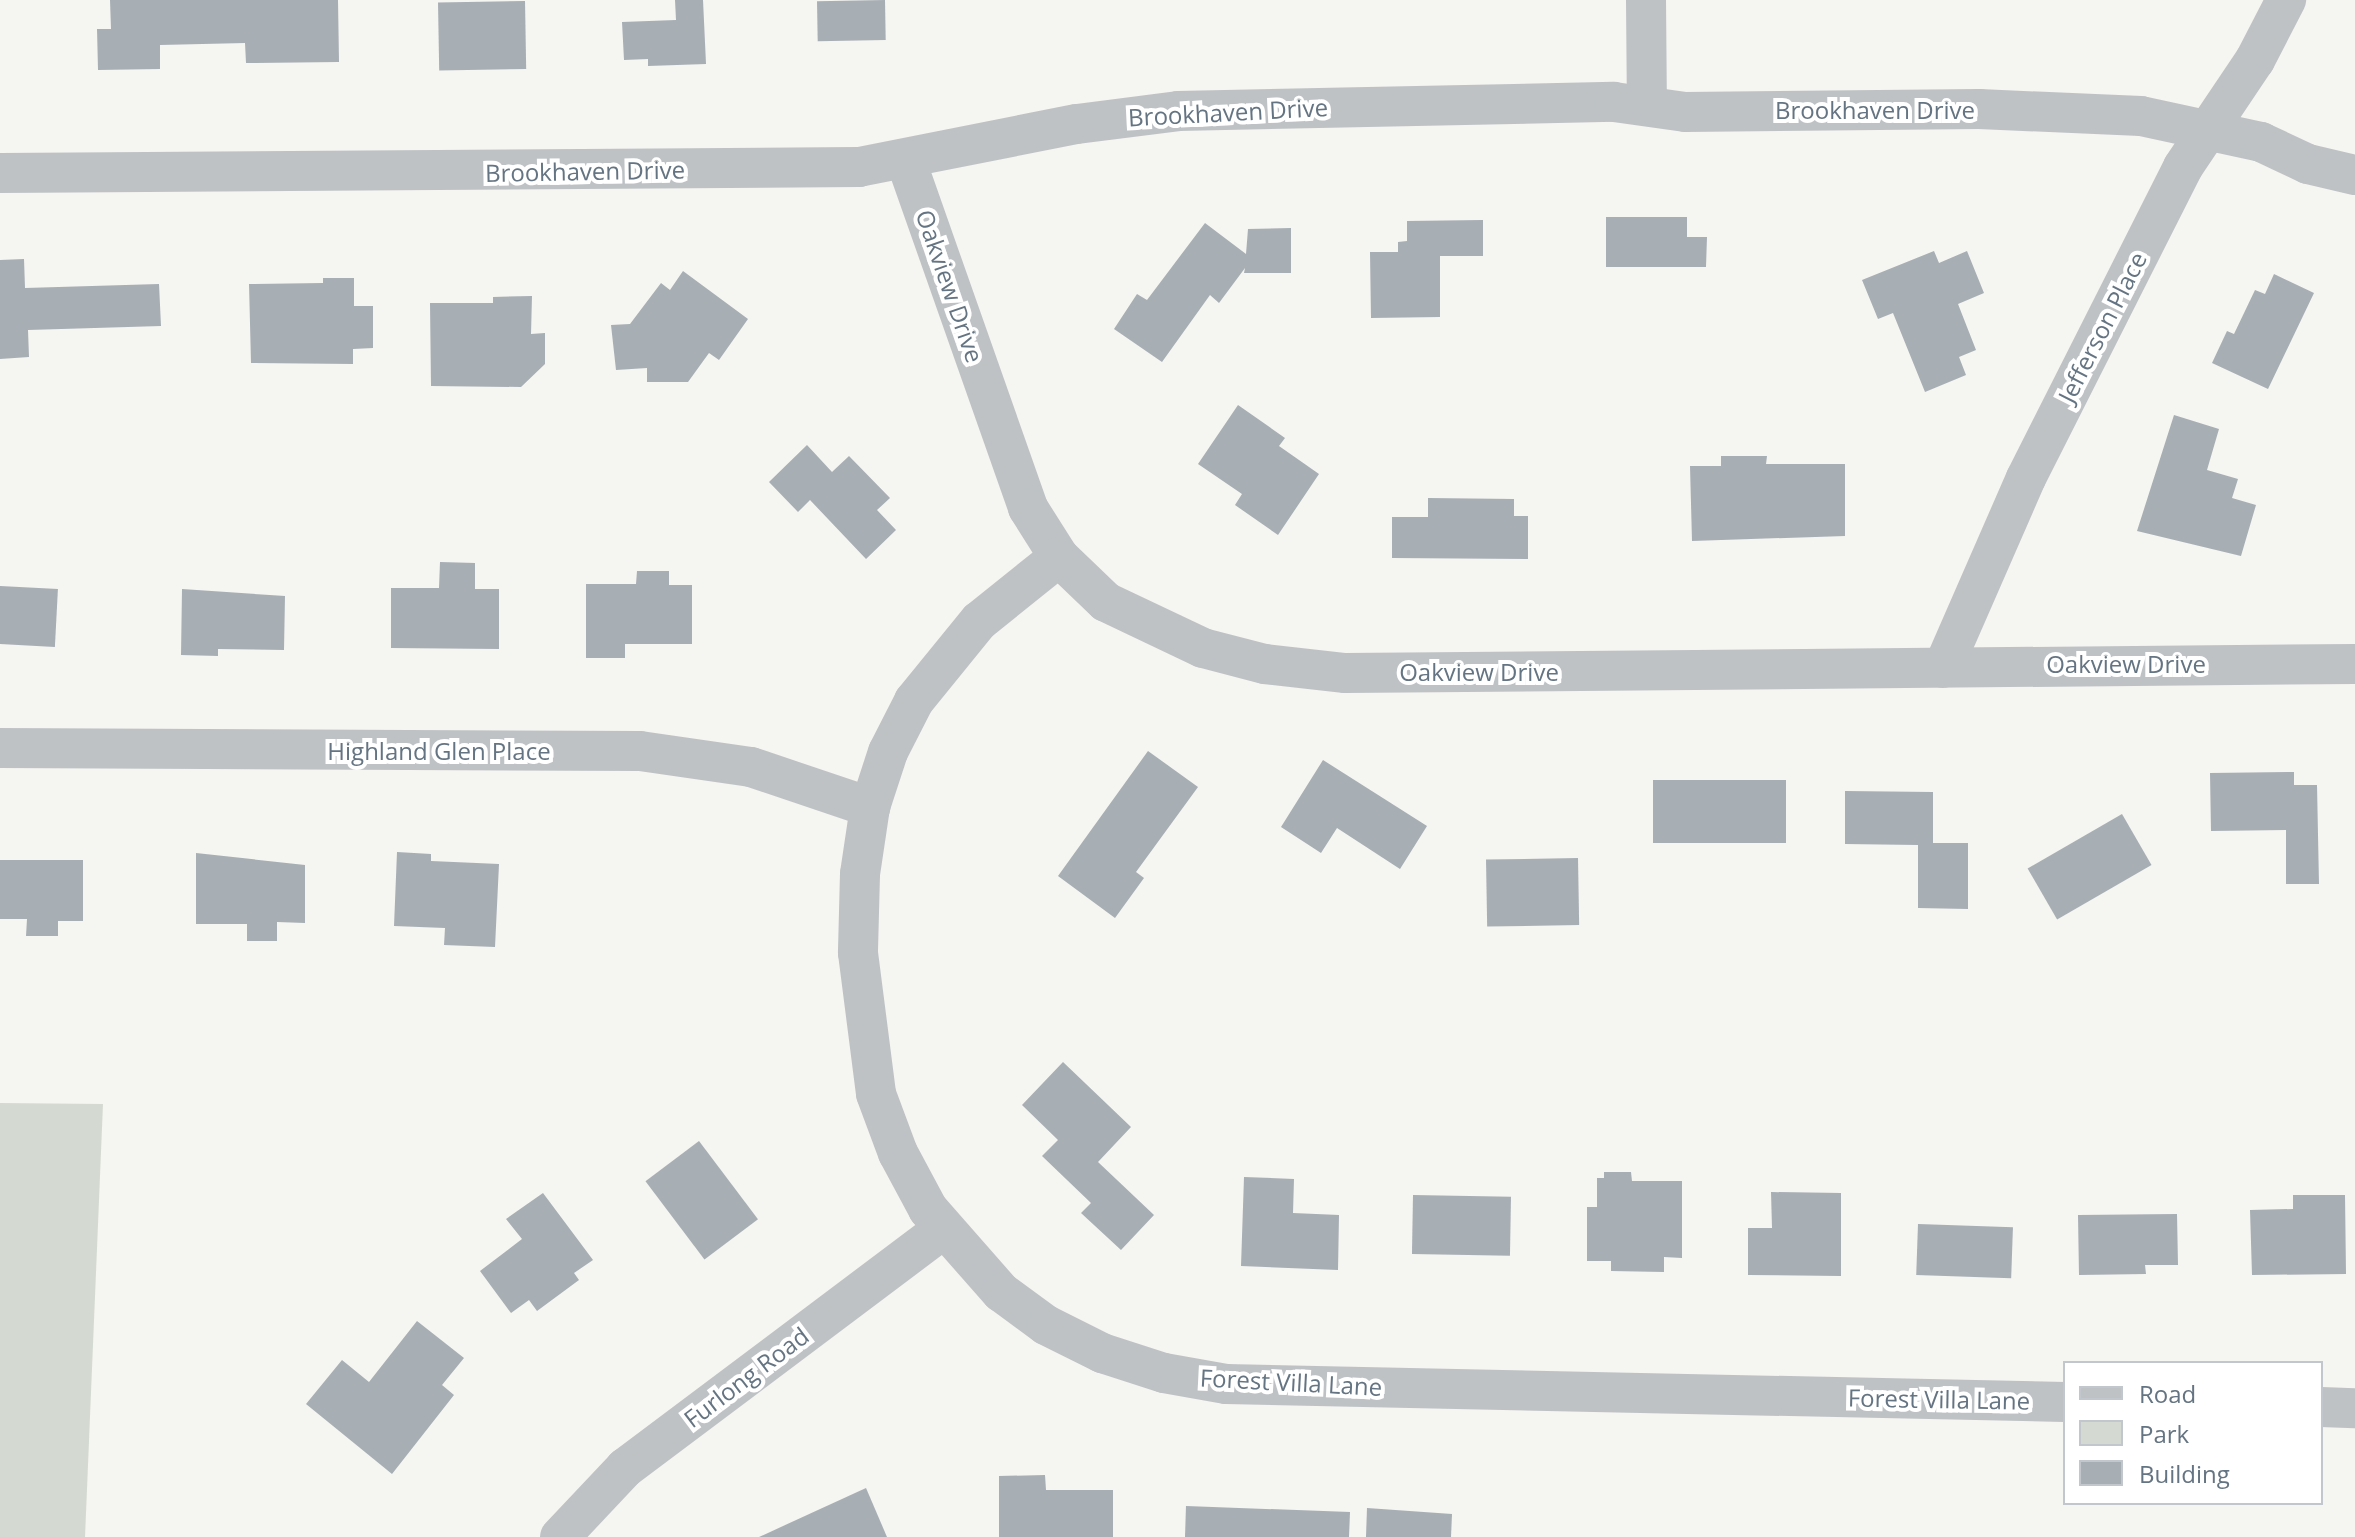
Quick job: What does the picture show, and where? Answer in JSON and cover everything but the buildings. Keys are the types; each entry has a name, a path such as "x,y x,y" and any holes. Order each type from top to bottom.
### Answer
{"street":[{"path":"1646,0 1647,105"},
{"name":"Jefferson Place","path":"1943,668 2026,478 2183,167 2255,60 2286,0"},
{"name":"Brookhaven Drive","path":"0,173 645,171 859,167 906,161 1077,124 1213,108 1647,105 1685,112 2035,110 2141,116 2207,128 2355,175"},
{"name":"Oakview Drive","path":"906,161 1028,508 1059,557 1106,602 1145,625 1203,648 1265,664 1345,673 2355,664"},
{"name":"Forest Villa Lane","path":"1059,557 979,621 914,701 888,752 870,807 858,937 864,1027 876,1094 898,1153 943,1229 1001,1292 1046,1325 1139,1365 1226,1384 2063,1402"},
{"name":"Highland Glen Place","path":"0,748 640,751 751,767 870,807"},
{"name":"Furlong Road","path":"560,1537 625,1468 943,1229"},
{"path":"2323,1407 2355,1408"}],"green space":[{"path":"0,1103 103,1104 85,1537 0,1537"}]}
